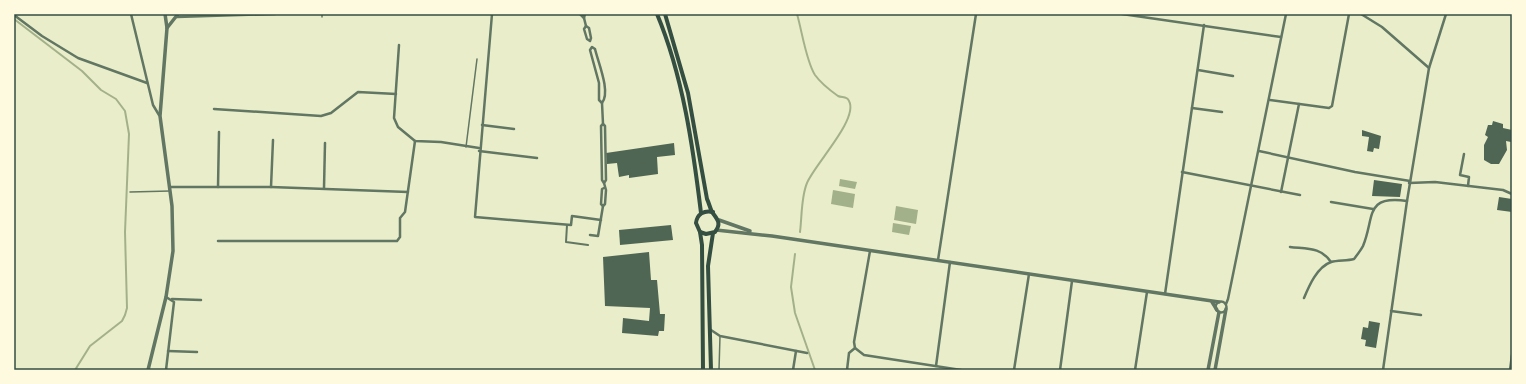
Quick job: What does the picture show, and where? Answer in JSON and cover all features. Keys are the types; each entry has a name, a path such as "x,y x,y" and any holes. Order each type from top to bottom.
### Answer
{"main road":[{"path":"657,14 674,64 682,94 701,213"},
{"path":"666,14 681,63 708,199 713,212 719,220 714,232 708,266 711,370"},
{"path":"703,370 704,336 702,245 700,232 696,223 698,216 701,213 707,211 713,212"},
{"path":"700,232 706,234 714,232"}],"street":[{"path":"131,14 153,107 160,116"},
{"path":"188,14 192,15"},
{"path":"167,28 178,16 275,14"},
{"path":"492,14 479,149 475,217 571,225 572,216 601,220"},
{"path":"580,14 584,18"},
{"path":"585,14 584,18 586,26 584,29 587,39 595,49 605,82 605,100 602,103"},
{"path":"938,260 976,14"},
{"path":"1122,14 1281,37"},
{"path":"1215,370 1226,304 1270,100 1286,14"},
{"path":"1270,100 1329,108 1332,106 1349,14"},
{"path":"1361,14 1382,27 1429,68"},
{"path":"1383,370 1407,200 1429,68 1446,14"},
{"path":"14,15 42,36 78,58 147,83"},
{"path":"166,15 173,20"},
{"path":"148,370 166,297 173,251 174,233 170,189 160,116 167,28 166,15"},
{"path":"1164,294 1204,25"},
{"path":"398,45 394,118 395,123 415,141 441,142 537,158"},
{"path":"590,235 598,236 603,206 605,204 606,190 602,180 602,103 599,100 599,83 590,50 592,47"},
{"path":"1198,70 1233,76"},
{"path":"214,109 321,116 331,113 358,92 396,94"},
{"path":"1281,192 1299,104"},
{"path":"1192,108 1222,112"},
{"path":"482,125 514,129"},
{"path":"218,187 219,132"},
{"path":"271,187 273,140"},
{"path":"218,241 397,241 400,237 400,218 405,212 415,141"},
{"path":"324,188 325,143"},
{"path":"1259,151 1355,172 1410,182 1435,182 1503,190 1512,194"},
{"path":"1464,154 1460,175 1469,177 1468,186"},
{"path":"1182,172 1252,185 1300,196"},
{"path":"170,189 271,187 408,192"},
{"path":"1304,298 1315,277 1331,262 1354,259 1362,247 1373,209 1380,202 1388,199 1407,200"},
{"path":"1331,202 1373,209"},
{"path":"719,220 759,234"},
{"path":"567,224 566,242 588,245"},
{"path":"714,232 759,234 1226,304"},
{"path":"1290,246 1318,251 1325,254 1331,262"},
{"path":"870,250 854,342 855,348 864,355 961,370"},
{"path":"936,366 950,262"},
{"path":"1014,370 1029,274"},
{"path":"1060,370 1072,281"},
{"path":"1135,370 1147,292"},
{"path":"166,297 172,299 201,300"},
{"path":"166,370 174,302 172,299"},
{"path":"1212,302 1218,311"},
{"path":"1208,370 1218,311 1216,305 1219,302"},
{"path":"1218,311 1223,312 1226,309"},
{"path":"1391,311 1421,315"},
{"path":"711,330 720,336 807,353"},
{"path":"847,370 849,353 855,348"},
{"path":"168,351 197,352"},
{"path":"793,370 796,351"},
{"path":"1510,370 1512,356"}],"lane":[{"path":"466,147 477,59"},
{"path":"130,192 170,189"},
{"path":"719,370 720,336"}],"shaded area":[{"path":"840,179 857,182 855,189 839,186"},
{"path":"833,190 855,194 853,208 831,204"},
{"path":"896,206 918,210 916,224 894,220"},
{"path":"893,223 911,226 909,235 892,232"}],"building":[{"path":"1493,121 1503,124 1503,128 1512,130 1511,142 1506,141 1507,150 1499,164 1491,164 1484,160 1484,145 1488,137 1485,135 1488,125 1492,125"},
{"path":"1362,130 1381,136 1379,149 1374,148 1373,152 1367,151 1369,137 1362,136"},
{"path":"674,143 675,155 657,157 658,174 629,178 629,175 619,177 617,163 607,164 606,153"},
{"path":"1374,180 1402,184 1400,197 1372,196"},
{"path":"1499,197 1512,199 1512,212 1497,210"},
{"path":"671,225 673,240 620,245 619,230"},
{"path":"649,252 651,280 657,280 660,314 665,314 664,331 659,331 658,336 622,333 623,318 649,321 650,308 605,306 603,257"},
{"path":"1369,321 1380,323 1376,348 1365,346 1366,340 1361,339 1363,327 1368,328"}],"waterway":[{"path":"797,14 807,54 815,75 835,94 848,99 850,109 848,119 842,130 807,183 803,201 800,232"},
{"path":"14,19 82,71 101,90 116,99 125,111 129,134 125,232 127,308 122,321 90,346 75,370"},
{"path":"795,254 791,287 795,313 815,370"}]}
